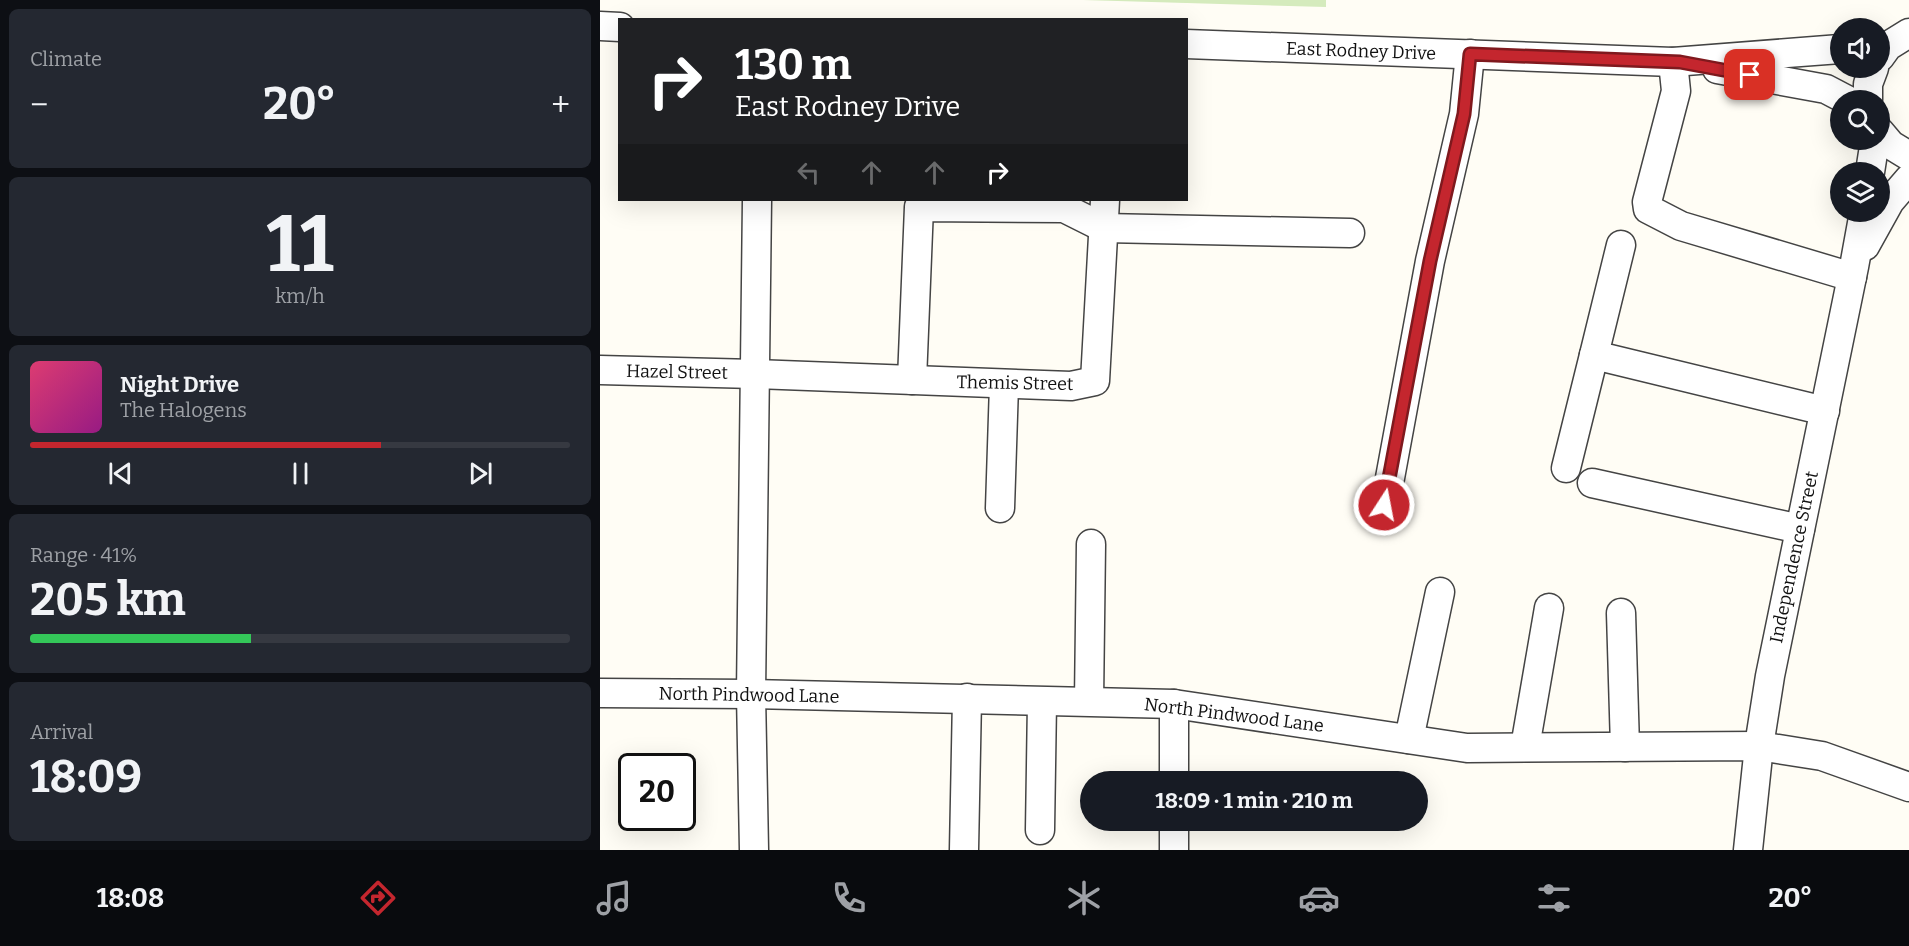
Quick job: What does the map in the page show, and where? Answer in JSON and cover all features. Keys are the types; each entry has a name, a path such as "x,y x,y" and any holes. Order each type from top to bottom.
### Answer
{"street":[{"name":"East Rodney Drive","path":"1188,44 1677,62 1830,50"},
{"path":"1384,505 1430,261 1464,114 1470,54"},
{"name":"East Rodney Drive","path":"1677,62 1830,91"},
{"path":"1677,62 1676,91 1647,202 1648,209 1681,226 1853,272"},
{"path":"1890,144 1909,156"},
{"name":"Independence Street","path":"1853,272 1890,201 1909,179"},
{"path":"754,850 751,694 757,201"},
{"name":"Themis Street","path":"754,374 1004,385 1071,386 1095,381 1105,201"},
{"path":"912,380 920,207 1064,208 1104,228 1350,233"},
{"name":"Independence Street","path":"1748,850 1759,746 1770,676 1862,222"},
{"path":"1566,468 1621,246"},
{"path":"1594,355 1825,411"},
{"name":"Hazel Street","path":"600,370 754,374"},
{"path":"1000,508 1004,385"},
{"path":"1592,483 1800,529"},
{"path":"1089,701 1091,544"},
{"path":"1409,739 1440,592"},
{"path":"1525,747 1549,608"},
{"path":"1621,613 1625,747"},
{"name":"North Pindwood Lane","path":"600,693 967,698 1042,702 1174,704 1467,748 1759,746 1822,756 1909,787"},
{"path":"964,850 967,698"},
{"path":"1040,830 1042,702"},
{"path":"1174,704 1174,771"},
{"path":"1174,831 1174,850"}],"green space":[{"path":"1083,0 1326,0 1326,7"}],"route":[{"path":"1384,505 1430,261 1464,114 1470,54 1680,62 1750,75"}]}
